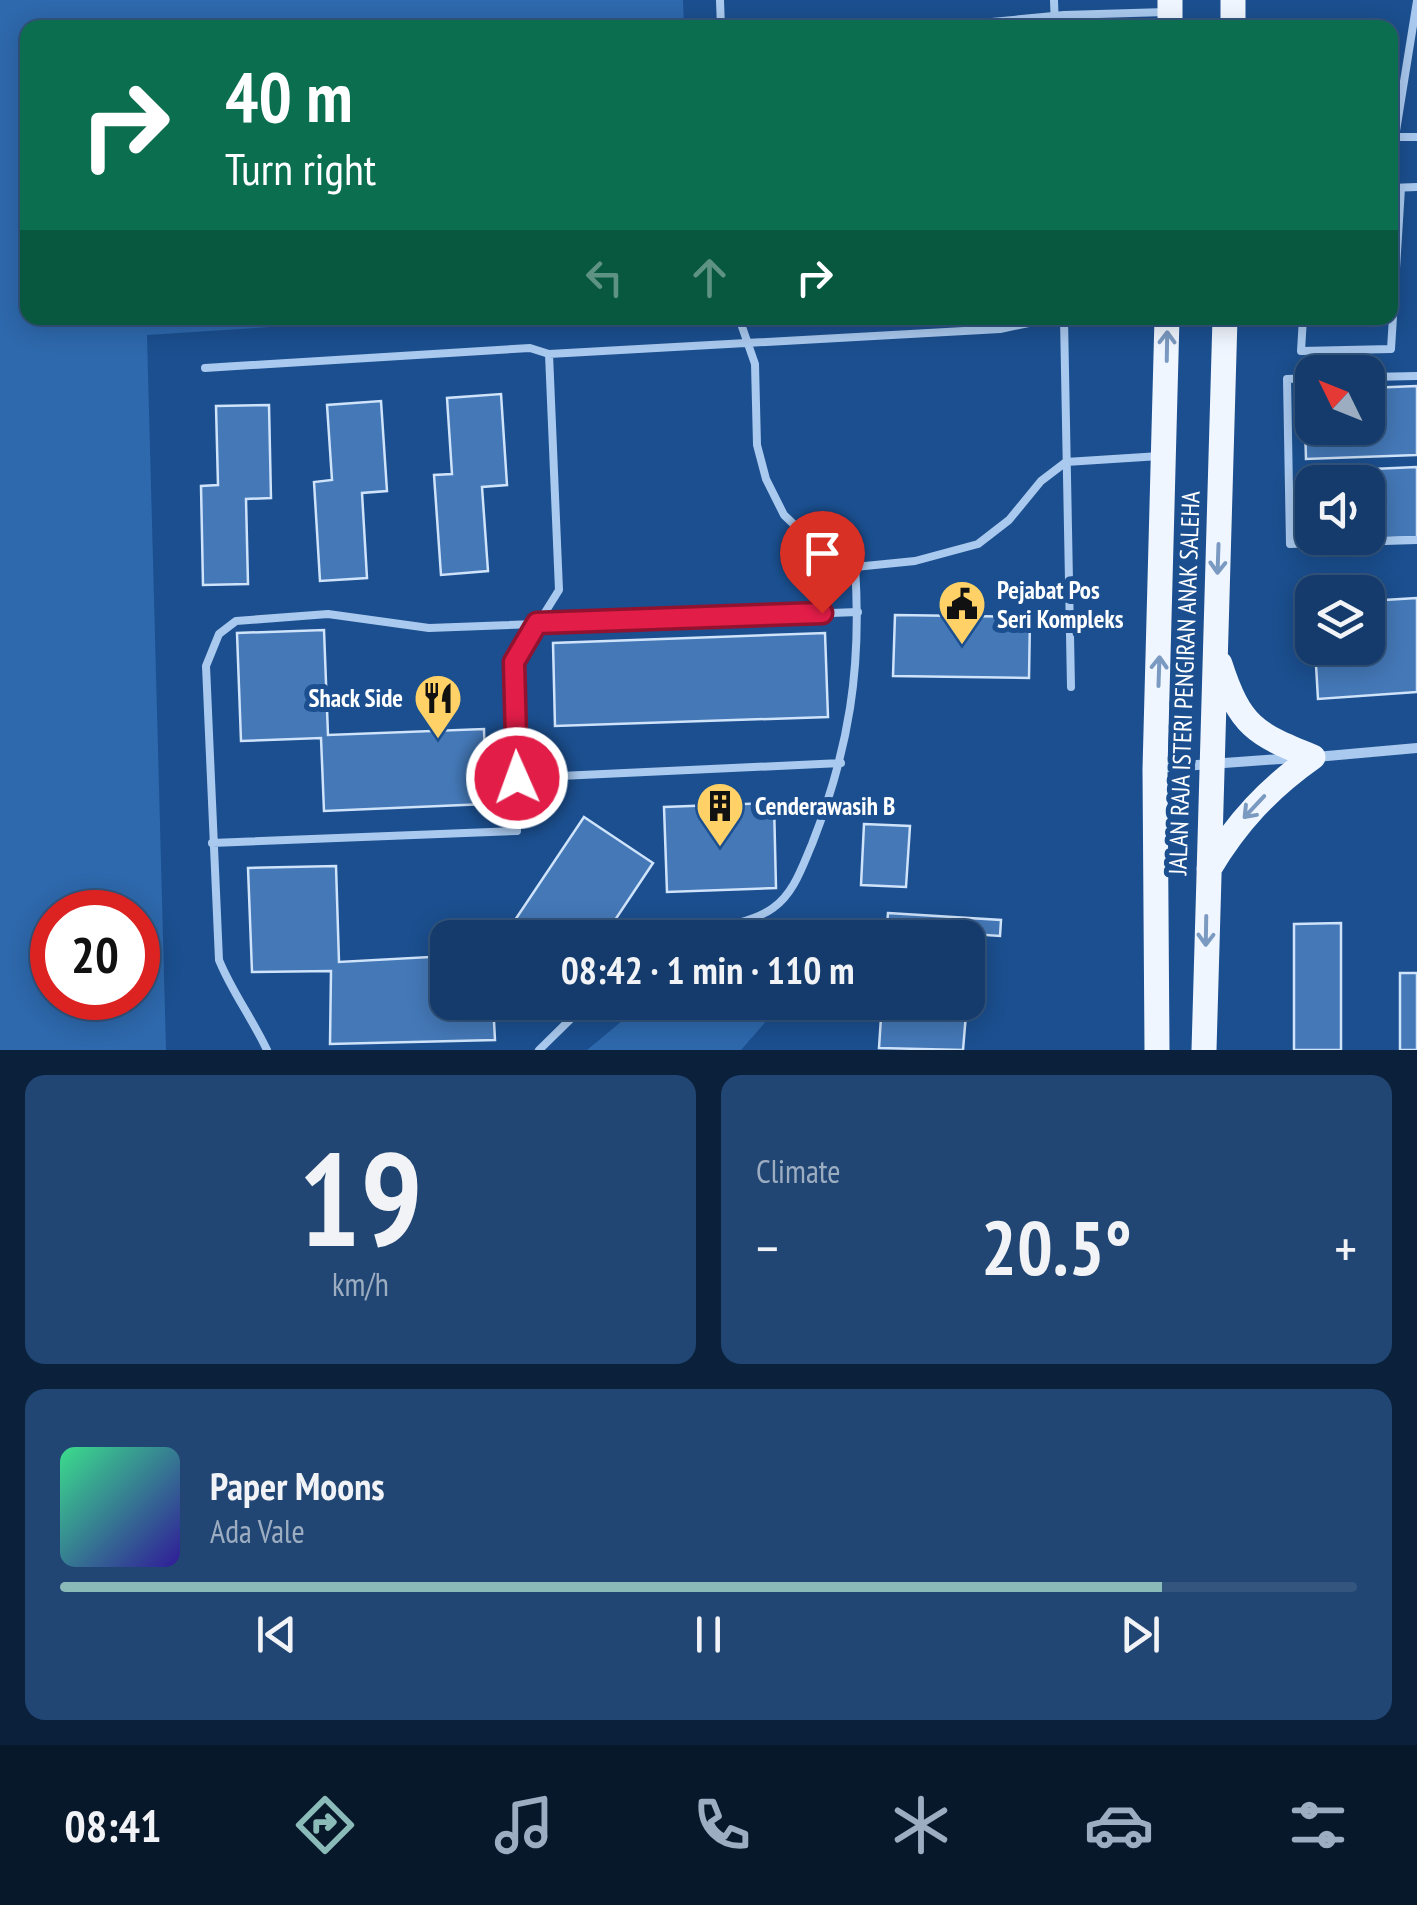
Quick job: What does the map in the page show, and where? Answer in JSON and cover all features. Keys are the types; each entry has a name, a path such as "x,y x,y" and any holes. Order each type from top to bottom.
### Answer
{"main road":[{"name":"JALAN RAJA ISTERI PENGIRAN ANAK SALEHA","path":"1157,1050 1156,768 1168,325"},
{"name":"JALAN RAJA ISTERI PENGIRAN ANAK SALEHA","path":"1204,1050 1224,325"},
{"path":"1216,650 1239,714 1275,742 1314,757"},
{"path":"1208,870 1250,809 1314,757"}],"street":[{"path":"1156,768 1417,748"}],"lane":[{"path":"1054,0 1055,20"},
{"path":"1398,105 1417,2"},
{"path":"1013,20 1170,13"},
{"path":"1398,236 1401,188 1417,187"},
{"path":"741,325 754,364 757,446 766,479 784,515 805,535 856,567 915,561 978,544 1010,520 1040,481 1066,462 1166,456"},
{"path":"205,368 530,348 549,354 1019,325"},
{"path":"1064,325 1071,686"},
{"path":"1302,325 1300,351 1391,349 1392,325"},
{"path":"212,844 517,831 514,662 559,590 549,354"},
{"path":"1385,377 1417,376"},
{"path":"1295,378 1287,378 1290,544 1417,540"},
{"path":"744,920 772,910 796,883 841,764 850,718 858,612 856,567"},
{"path":"267,1050 252,1018 230,989 219,960 206,666 220,634 236,621 328,614 428,628 858,612"},
{"path":"517,778 841,764"},
{"path":"539,1050 570,1020"}],"shaded area":[{"path":"0,0 683,0 684,20 20,20 20,325 302,325 147,335 166,1050 0,1050"},
{"path":"623,1020 767,1020 741,1050 587,1050"}],"building":[{"path":"1417,386 1417,455 1306,459 1306,445 1385,445 1385,387"},
{"path":"501,394 507,485 482,487 488,571 441,575 434,475 452,474 447,398"},
{"path":"381,401 387,491 362,493 367,578 320,581 314,482 332,480 327,405"},
{"path":"269,405 271,498 246,499 248,584 203,585 201,486 218,485 216,406"},
{"path":"1417,467 1417,537 1385,538 1385,468"},
{"path":"1417,598 1417,692 1318,699 1316,665 1385,665 1385,600"},
{"name":"Pejabat Pos Seri Kompleks","path":"895,615 1030,617 1029,678 893,676"},
{"path":"324,630 328,735 484,729 486,804 324,811 321,738 241,741 237,633"},
{"path":"825,633 828,717 555,726 553,643"},
{"name":"Cenderawasih B","path":"774,803 776,888 667,892 664,807"},
{"path":"584,817 653,863 615,920 515,920"},
{"path":"864,824 910,826 906,887 861,885"},
{"path":"336,866 339,962 430,957 430,1020 494,1020 495,1040 330,1044 331,971 252,972 248,868"},
{"path":"888,913 1001,920 1000,936 985,935 985,920 887,920"},
{"path":"1341,923 1341,1050 1294,1050 1294,924"},
{"path":"1400,973 1417,973 1417,1050 1400,1050"},
{"path":"881,1020 966,1020 963,1050 879,1048"}],"place":[{"name":"Pejabat Pos Seri Kompleks","path":"962,646"},
{"name":"Shack Side","path":"438,740"},
{"name":"Cenderawasih B","path":"720,848"}],"route":[{"path":"517,778 514,662 537,623 822,613"}]}
